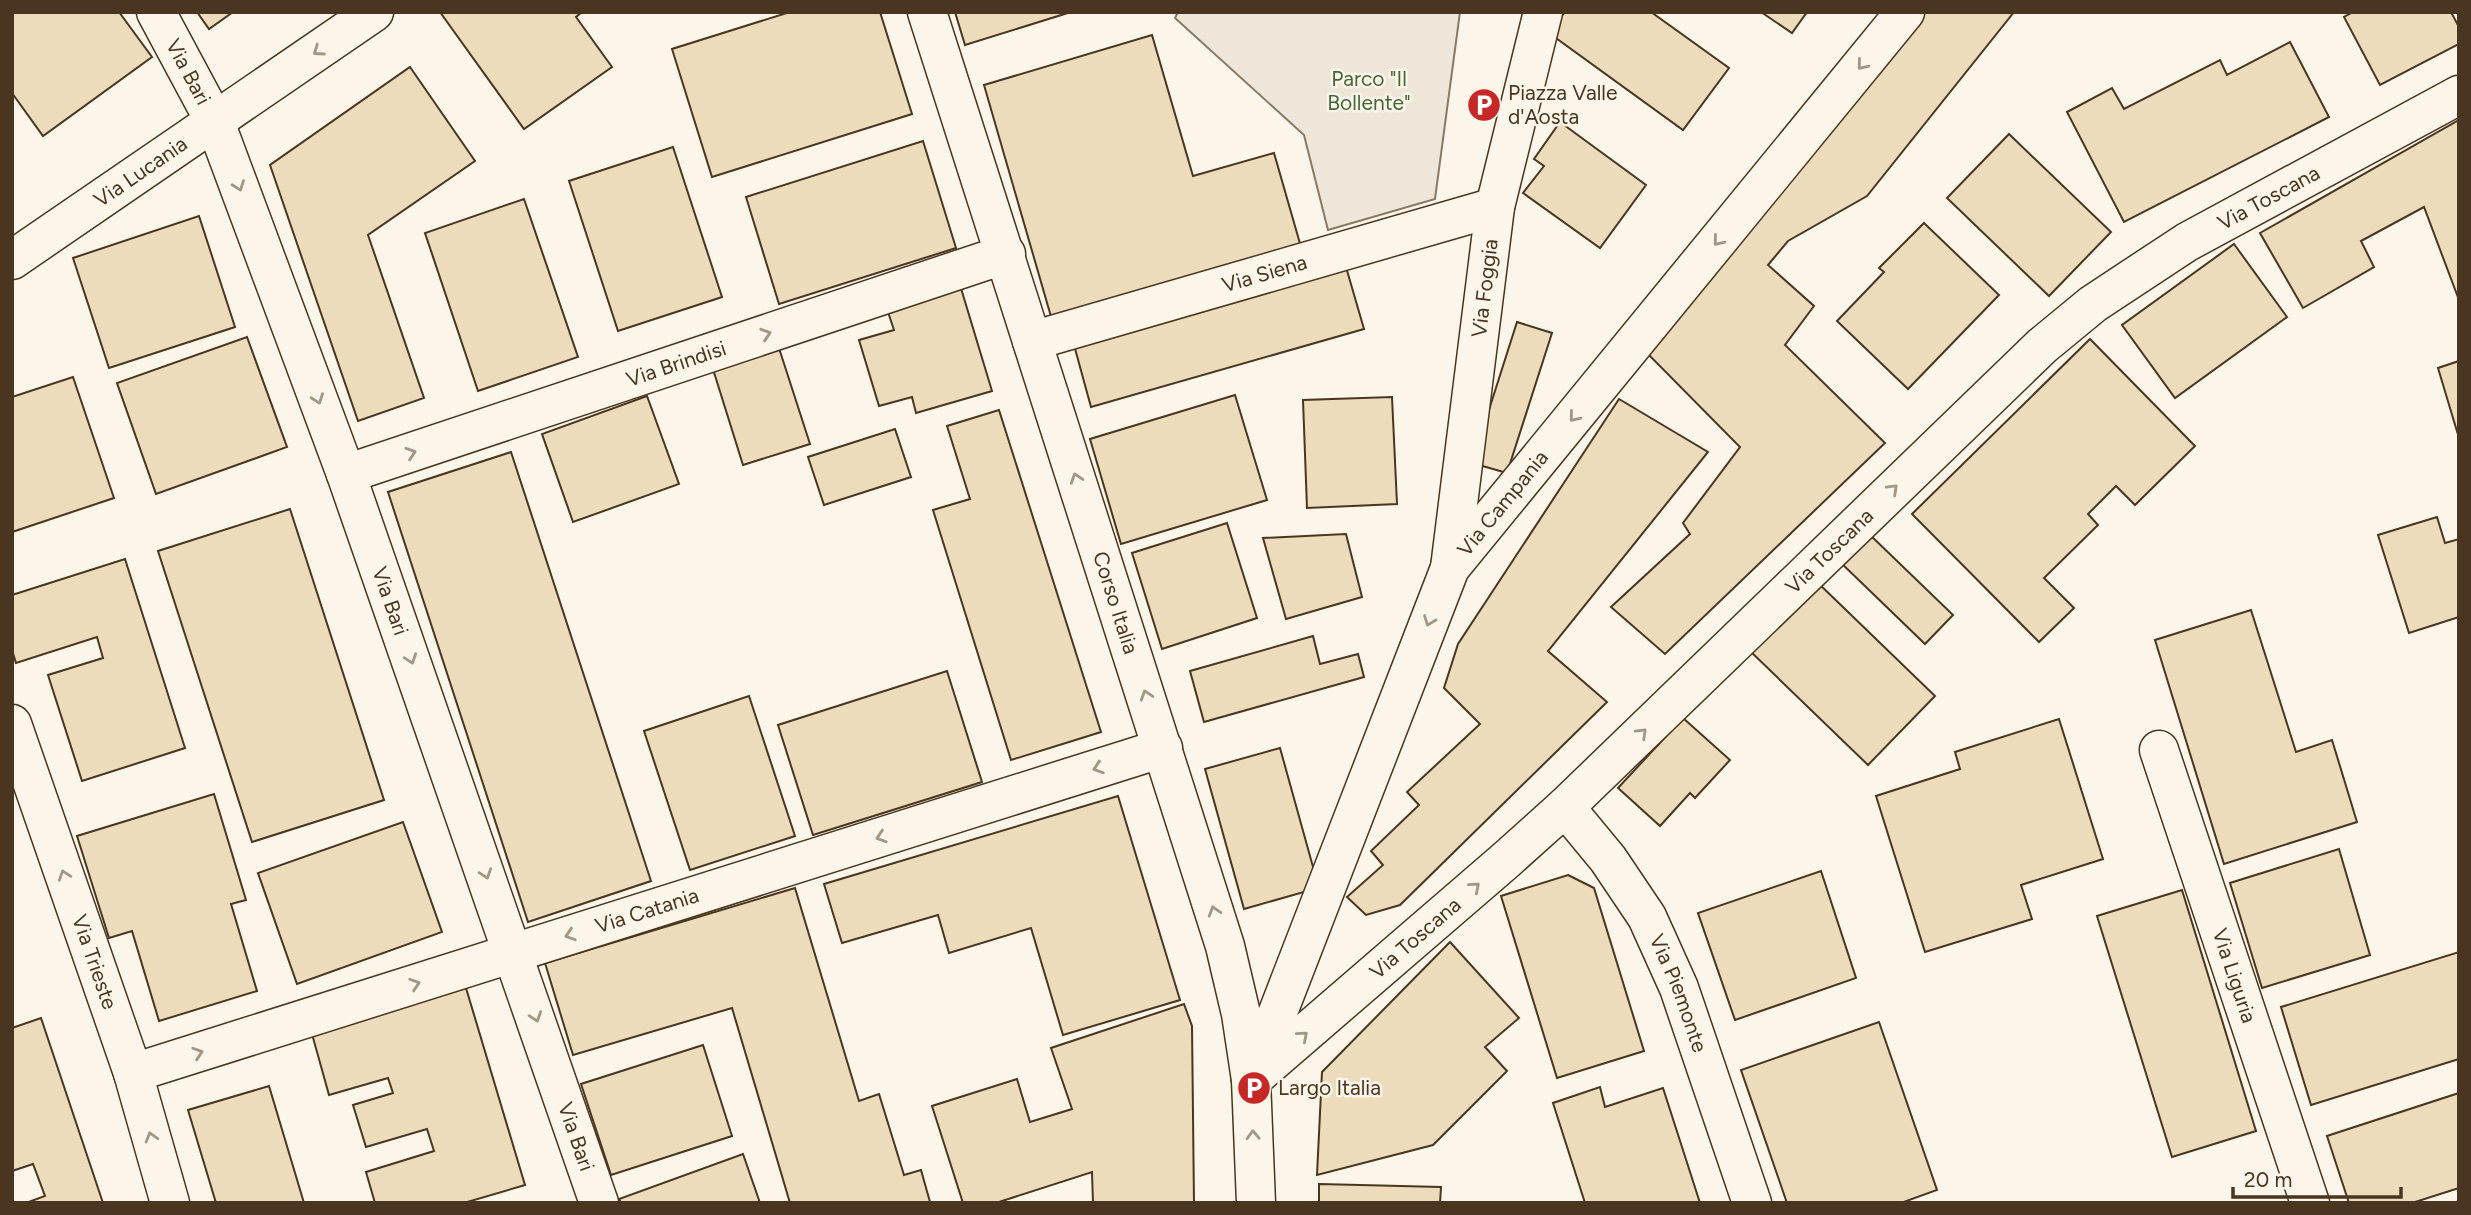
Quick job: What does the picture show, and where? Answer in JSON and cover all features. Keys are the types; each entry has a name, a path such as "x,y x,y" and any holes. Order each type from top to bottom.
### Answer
{"street":[{"name":"Via Bari","path":"156,12 215,122 346,474 600,1203"},
{"name":"Via Lucania","path":"12,260 374,12"},
{"name":"Corso Italia","path":"927,12 1225,946 1241,1014 1251,1080 1256,1203"},
{"name":"Via Foggia","path":"1450,568 1495,206 1543,12"},
{"name":"Via Campania","path":"1251,1080 1450,568 1905,12"},
{"name":"Via Toscana","path":"1251,1080 1565,807 1998,386 2093,304 2220,223 2459,95"},
{"name":"Via Siena","path":"1032,341 1495,206"},
{"name":"Via Brindisi","path":"346,474 1006,254"},
{"name":"Via Trieste","path":"12,724 133,1073 170,1203"},
{"name":"Via Catania","path":"133,1073 1163,748"},
{"name":"Via Liguria","path":"2159,750 2310,1203"},
{"name":"Via Piemonte","path":"1565,807 1608,859 1647,917 1679,988 1752,1203"}],"green space":[{"name":"Parco \"Il Bollente\"","path":"1178,12 1460,12 1435,199 1328,230 1304,135 1175,18"}],"building":[{"path":"14,12 119,12 152,57 43,136 12,93"},
{"path":"197,12 233,12 209,29"},
{"path":"440,12 582,12 576,17 612,67 524,129"},
{"path":"790,12 880,12 912,114 712,177 672,49"},
{"path":"955,12 1071,12 965,45"},
{"path":"1565,12 1651,12 1729,68 1683,130 1549,33"},
{"path":"1761,12 1807,12 1792,33"},
{"path":"1917,12 2014,12 1867,196 1788,241 1768,265 1814,306 1785,345 1885,443 1665,654 1611,607 1690,534 1683,523 1740,447 1643,349"},
{"path":"2353,12 2451,12 2459,27 2459,44 2380,85 2344,17"},
{"path":"1152,35 1193,176 1274,153 1301,247 1052,320 984,85"},
{"path":"2290,42 2329,117 2124,222 2067,112 2112,88 2124,109 2220,60 2227,75"},
{"path":"410,67 475,161 368,235 424,398 358,421 270,165"},
{"path":"2459,120 2459,300 2424,207 2361,241 2374,267 2303,308 2260,233"},
{"path":"1560,122 1646,185 1600,248 1523,193 1544,166 1534,159"},
{"path":"2009,134 2111,232 2049,296 1947,198"},
{"path":"923,141 956,248 779,304 746,197"},
{"path":"673,147 722,297 618,331 569,181"},
{"path":"524,199 578,357 478,391 425,233"},
{"path":"199,216 235,327 109,368 73,258"},
{"path":"1924,223 1999,295 1908,389 1837,321 1884,272 1879,268"},
{"path":"2234,244 2287,317 2175,398 2122,325"},
{"path":"1346,267 1364,329 1091,407 1074,345"},
{"path":"960,285 992,391 916,413 912,397 879,406 859,340 894,330 886,306"},
{"path":"1517,322 1552,333 1507,473 1472,463"},
{"path":"247,337 287,447 156,494 117,383"},
{"path":"2090,339 2195,446 2135,505 2116,486 2088,514 2098,525 2044,578 2074,608 2039,642 1912,514"},
{"path":"778,345 810,444 743,465 712,366"},
{"path":"2459,361 2459,438 2438,368"},
{"path":"73,377 114,498 12,532 12,397"},
{"path":"1235,395 1267,500 1121,544 1090,439"},
{"path":"647,396 679,484 573,522 542,434"},
{"path":"1392,397 1397,504 1307,508 1303,400"},
{"path":"1619,399 1708,452 1548,651 1607,702 1400,905 1366,915 1347,897 1383,865 1371,851 1419,805 1407,792 1480,724 1444,688 1458,644"},
{"path":"999,410 1101,732 1011,760 933,510 970,499 947,426"},
{"path":"895,429 911,477 824,505 808,457"},
{"path":"511,452 651,881 528,922 388,492"},
{"path":"290,509 384,800 252,842 158,551"},
{"path":"2437,517 2445,543 2459,539 2459,617 2409,633 2378,535"},
{"path":"1227,523 1257,618 1162,649 1132,553"},
{"path":"1867,532 1953,615 1925,644 1839,561"},
{"path":"1346,534 1362,597 1286,619 1263,538"},
{"path":"125,559 185,748 82,781 48,675 103,658 97,637 16,663 12,650 12,595"},
{"path":"1816,581 1935,696 1868,765 1749,650"},
{"path":"2251,610 2296,752 2332,740 2357,822 2224,864 2155,640"},
{"path":"1313,636 1320,664 1358,654 1364,677 1204,722 1190,671"},
{"path":"947,671 982,782 813,835 778,725"},
{"path":"749,696 795,836 690,870 644,731"},
{"path":"1683,718 1730,760 1695,798 1690,793 1660,826 1618,788"},
{"path":"2059,719 2103,859 2021,885 2032,919 1925,952 1876,796 1960,769 1955,752"},
{"path":"1280,748 1315,874 1304,892 1244,909 1205,769"},
{"path":"214,794 246,900 231,904 257,991 159,1021 132,931 109,938 77,836"},
{"path":"1118,796 1180,1000 1063,1035 1031,928 949,953 938,915 842,943 824,884"},
{"path":"403,822 442,932 297,984 258,873"},
{"path":"2339,849 2370,955 2262,988 2230,883"},
{"path":"1821,871 1856,978 1735,1020 1698,913"},
{"path":"1568,875 1594,888 1644,1051 1557,1078 1501,896"},
{"path":"795,888 859,1101 879,1094 904,1175 921,1170 930,1202 790,1203 732,1008 573,1055 545,963"},
{"path":"2182,890 2256,1131 2172,1157 2097,916"},
{"path":"1450,942 1519,1018 1485,1047 1507,1071 1433,1145 1317,1175 1322,1072"},
{"path":"2459,952 2459,1059 2311,1105 2281,1007"},
{"path":"466,988 525,1185 464,1203 375,1203 366,1172 434,1151 427,1129 366,1147 353,1105 393,1093 388,1078 329,1095 312,1034"},
{"path":"1184,1004 1192,1026 1194,1203 1093,1203 1092,1172 996,1203 963,1203 932,1106 1017,1079 1030,1122 1072,1109 1051,1048"},
{"path":"41,1018 103,1203 26,1203 45,1196 33,1164 12,1171 12,1028"},
{"path":"1879,1022 1937,1190 1901,1203 1787,1203 1741,1070"},
{"path":"703,1045 732,1136 611,1175 581,1084"},
{"path":"269,1086 304,1203 216,1203 188,1110"},
{"path":"1600,1087 1605,1107 1663,1088 1700,1203 1585,1203 1553,1103"},
{"path":"2459,1093 2459,1188 2412,1203 2349,1203 2327,1136"},
{"path":"743,1154 760,1203 621,1203 619,1199"},
{"path":"1319,1184 1441,1187 1440,1203 1319,1203"}],"place":[{"name":"Piazza Valle d'Aosta","path":"1484,105"},
{"name":"Largo Italia","path":"1254,1088"}]}
